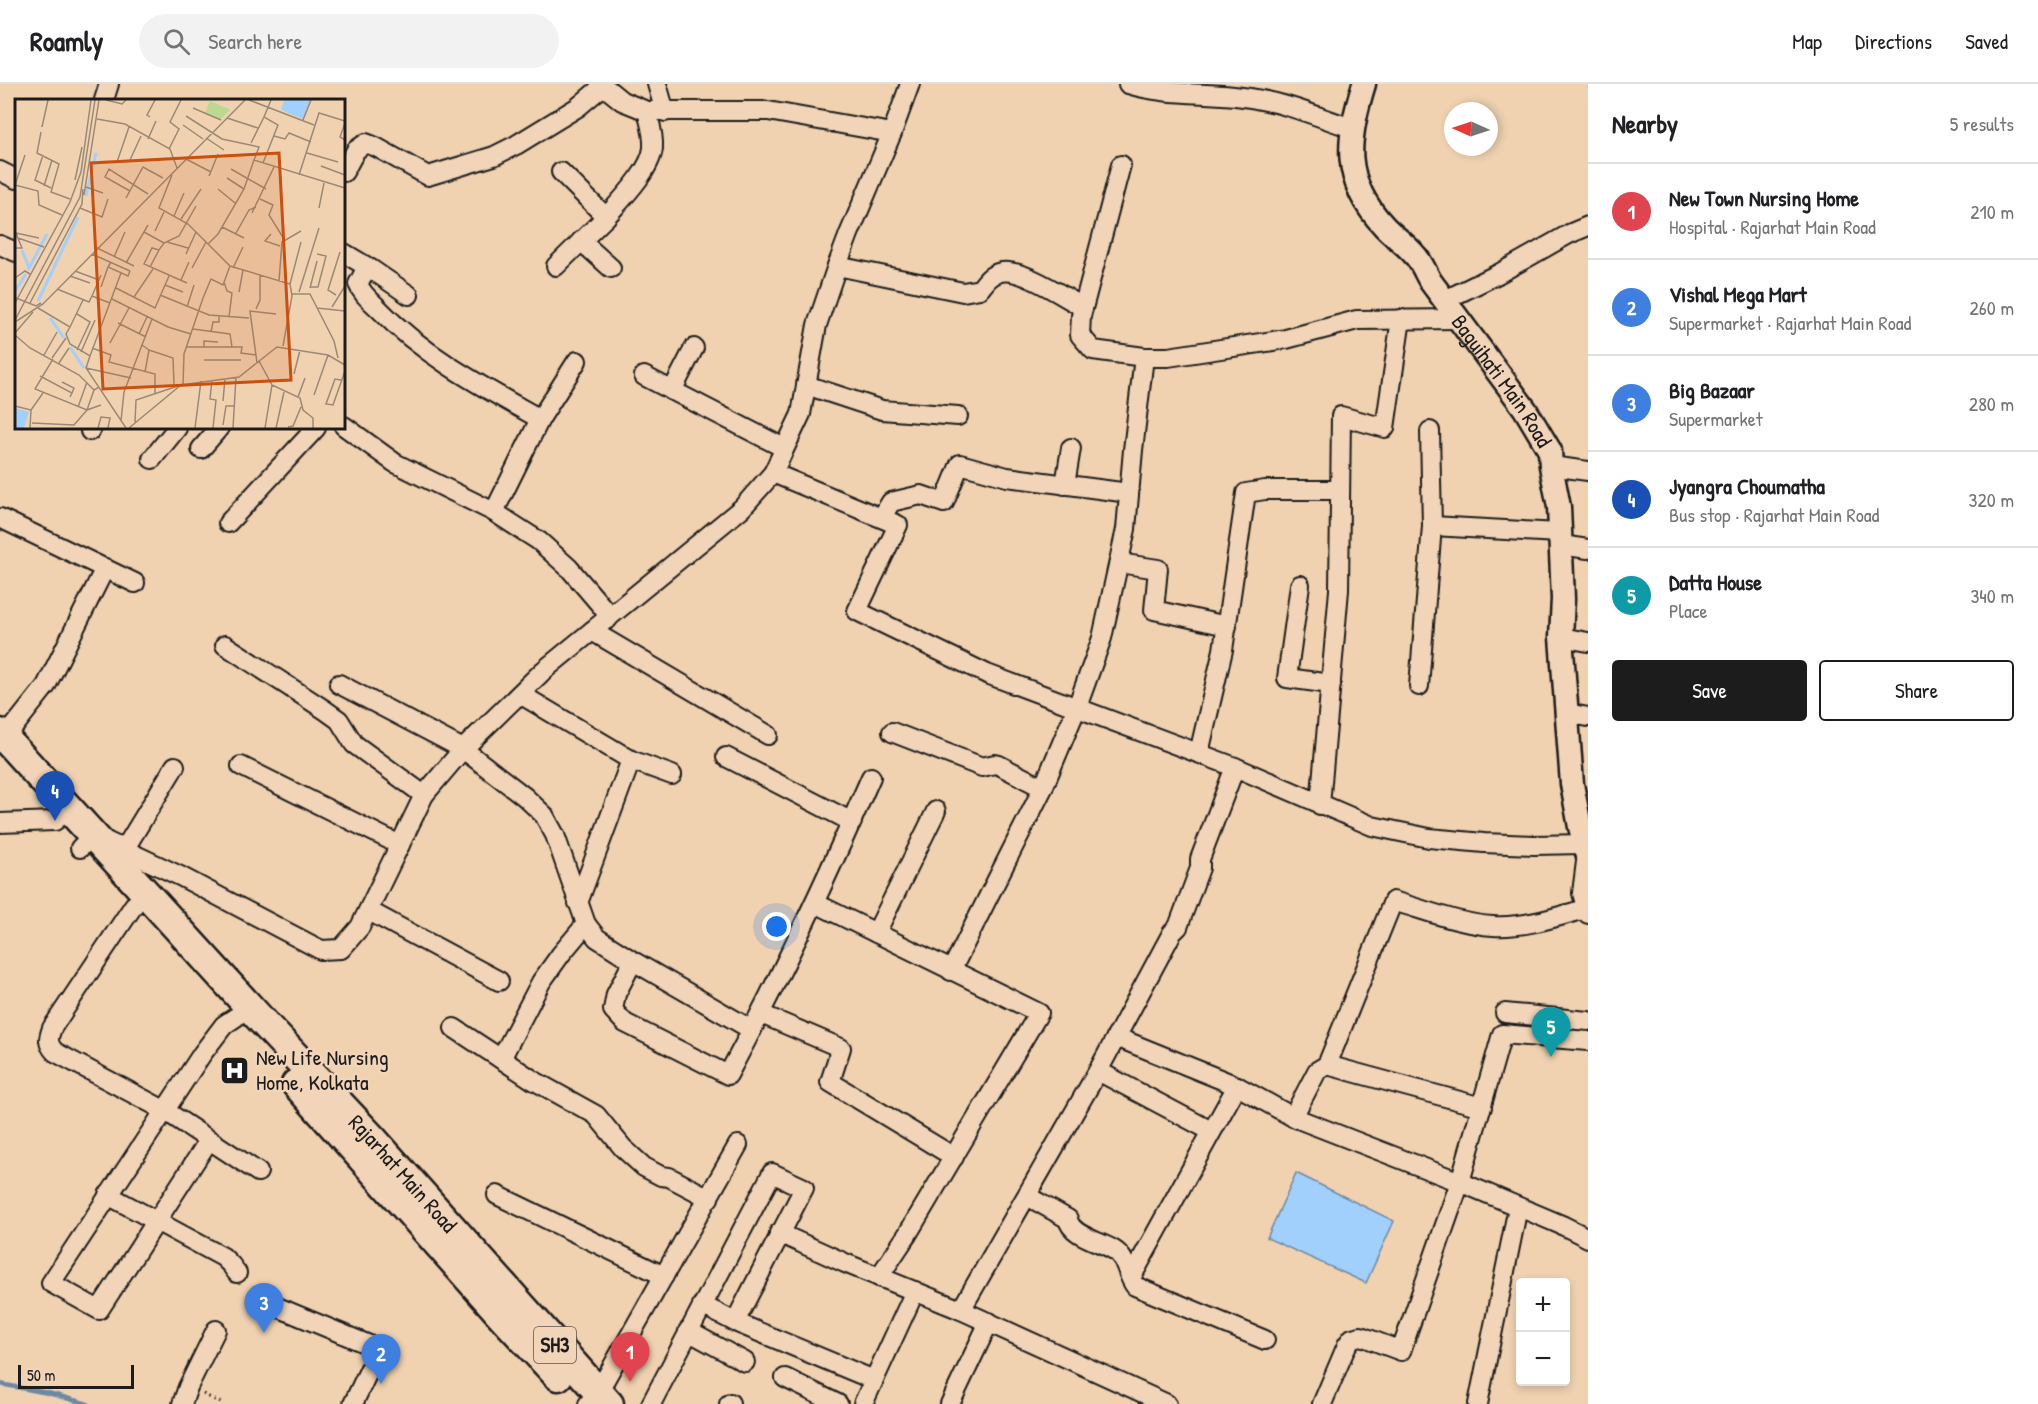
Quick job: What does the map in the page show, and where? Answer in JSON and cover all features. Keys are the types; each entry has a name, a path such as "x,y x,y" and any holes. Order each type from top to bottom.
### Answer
{"main road":[{"name":"Rajarhat Main Road","path":"2,744 62,815 372,1138 595,1401"},
{"name":"Rajarhat Main Road","path":"87,841 134,905 502,1317 595,1401"}],"street":[{"path":"104,99 109,84"},
{"path":"657,84 665,112"},
{"path":"87,841 124,850 180,876 321,950 341,949 360,927 424,795 463,749 543,671 742,508 773,473 801,414 817,325 837,266 910,84"},
{"path":"1128,84 1153,89 1256,99 1302,111 1352,128"},
{"name":"Baguihati Main Road","path":"1365,84 1352,128 1350,155 1362,196 1383,225 1419,260 1431,282 1535,424 1550,451 1559,507 1561,539 1561,637 1577,715 1572,784 1586,851"},
{"path":"345,170 356,150 366,143 428,176 494,156 516,145 578,106 602,85 622,101 646,111 768,111 892,133"},
{"path":"556,266 606,217 648,165 653,150 653,135 646,111"},
{"path":"1121,165 1111,210 1083,307 1080,335 1093,350 1144,357 1168,357 1286,339 1357,320 1460,319"},
{"path":"0,171 15,178"},
{"path":"561,172 606,217"},
{"path":"1445,300 1588,226"},
{"path":"581,241 611,268"},
{"path":"0,245 15,252"},
{"path":"345,254 409,295"},
{"path":"837,266 963,292 980,289 990,277 1002,272 1019,273 1083,307"},
{"path":"367,267 358,284 360,290 385,315 454,370 540,419"},
{"path":"1320,805 1339,590 1341,416 1385,428 1401,319"},
{"path":"672,391 694,348"},
{"path":"951,970 1043,788 1077,707 1102,638 1126,529 1144,357"},
{"path":"494,512 540,419 577,361"},
{"path":"644,376 784,448"},
{"path":"806,385 882,410 958,416"},
{"path":"345,427 395,463 494,512 539,541 562,561 604,609 608,619"},
{"path":"152,459 176,429"},
{"path":"201,449 218,429"},
{"path":"228,523 315,429"},
{"path":"1419,686 1432,526 1430,431"},
{"path":"1065,485 1071,448"},
{"path":"882,517 891,502 921,495 944,503 960,464 1007,477 1129,493"},
{"path":"1551,466 1588,471"},
{"path":"773,473 898,525 858,610 987,674 1235,767 1372,826 1429,838 1586,851 1581,893 1586,912 1496,926 1477,924 1393,901 1327,1065 1317,1071 1293,1117"},
{"path":"1199,753 1227,626 1246,493 1264,490 1340,490"},
{"path":"0,518 135,583"},
{"path":"1432,526 1561,539 1588,549"},
{"path":"1119,563 1158,569 1154,610 1227,626"},
{"path":"2,744 46,686 105,568"},
{"path":"1300,585 1287,678 1331,684"},
{"path":"592,631 768,735"},
{"path":"1561,637 1588,642"},
{"path":"225,645 326,710 339,720 354,744 424,795"},
{"path":"339,684 463,749 525,797 544,815 555,835 586,924 597,938 633,961 756,1022 841,1048 830,1083 954,1156"},
{"path":"520,694 631,760 672,775"},
{"path":"892,732 982,767 999,765 1043,788"},
{"path":"726,757 852,822"},
{"path":"578,903 631,760"},
{"path":"124,850 175,766"},
{"path":"241,766 400,845"},
{"path":"961,1310 1098,1071 1172,933 1178,927 1200,868 1200,859 1235,767"},
{"path":"633,961 616,994 613,1010 625,1023 728,1075 815,903 871,777"},
{"path":"876,933 936,810"},
{"path":"0,823 62,815"},
{"path":"815,903 1039,1014 879,1277"},
{"path":"134,905 52,1028 48,1039 49,1046 55,1052 164,1110 258,1172"},
{"path":"369,910 499,981"},
{"path":"501,1059 541,982 586,924"},
{"path":"1505,1013 1588,1021"},
{"path":"209,1140 99,1310 51,1283 164,1110 224,1024 236,1017"},
{"path":"454,1028 533,1080 596,1115 623,1148 638,1159 644,1167 709,1198"},
{"path":"1322,1404 1352,1338 1361,1336 1401,1351 1460,1182 1502,1034 1588,1041"},
{"path":"1116,1037 1237,1086 1293,1117 1460,1182 1588,1238"},
{"path":"1327,1065 1482,1107"},
{"path":"1098,1071 1211,1131"},
{"path":"1131,1278 1237,1086"},
{"path":"595,1401 738,1145"},
{"path":"651,1404 772,1173 804,1188 735,1322"},
{"path":"108,1195 223,1257 237,1273"},
{"path":"497,1196 664,1276"},
{"path":"1027,1196 1068,1218 1069,1225 1075,1231 1117,1251 1124,1260 1135,1286 1265,1340"},
{"path":"1478,1404 1518,1207"},
{"path":"779,1233 989,1322 1167,1404"},
{"path":"863,1404 915,1291"},
{"path":"258,1299 379,1350 353,1404"},
{"path":"702,1305 735,1322 874,1380"},
{"path":"950,1404 989,1322"},
{"path":"185,1396 216,1330"},
{"path":"688,1331 745,1362"},
{"path":"785,1378 817,1399 838,1404"}],"path":[{"path":"185,1396 223,1404"}],"water":[{"path":"1296,1173 1394,1221 1366,1283 1267,1238"}],"waterway":[{"path":"0,1384 48,1393 88,1404"}],"place":[{"name":"Jyangra Choumatha","path":"55,821"},
{"name":"Datta House","path":"1551,1057"},
{"name":"New Life Nursing Home, Kolkata","path":"235,1070"},
{"name":"Big Bazaar","path":"264,1333"},
{"name":"New Town Nursing Home","path":"630,1382"},
{"name":"Vishal Mega Mart","path":"381,1384"}]}
